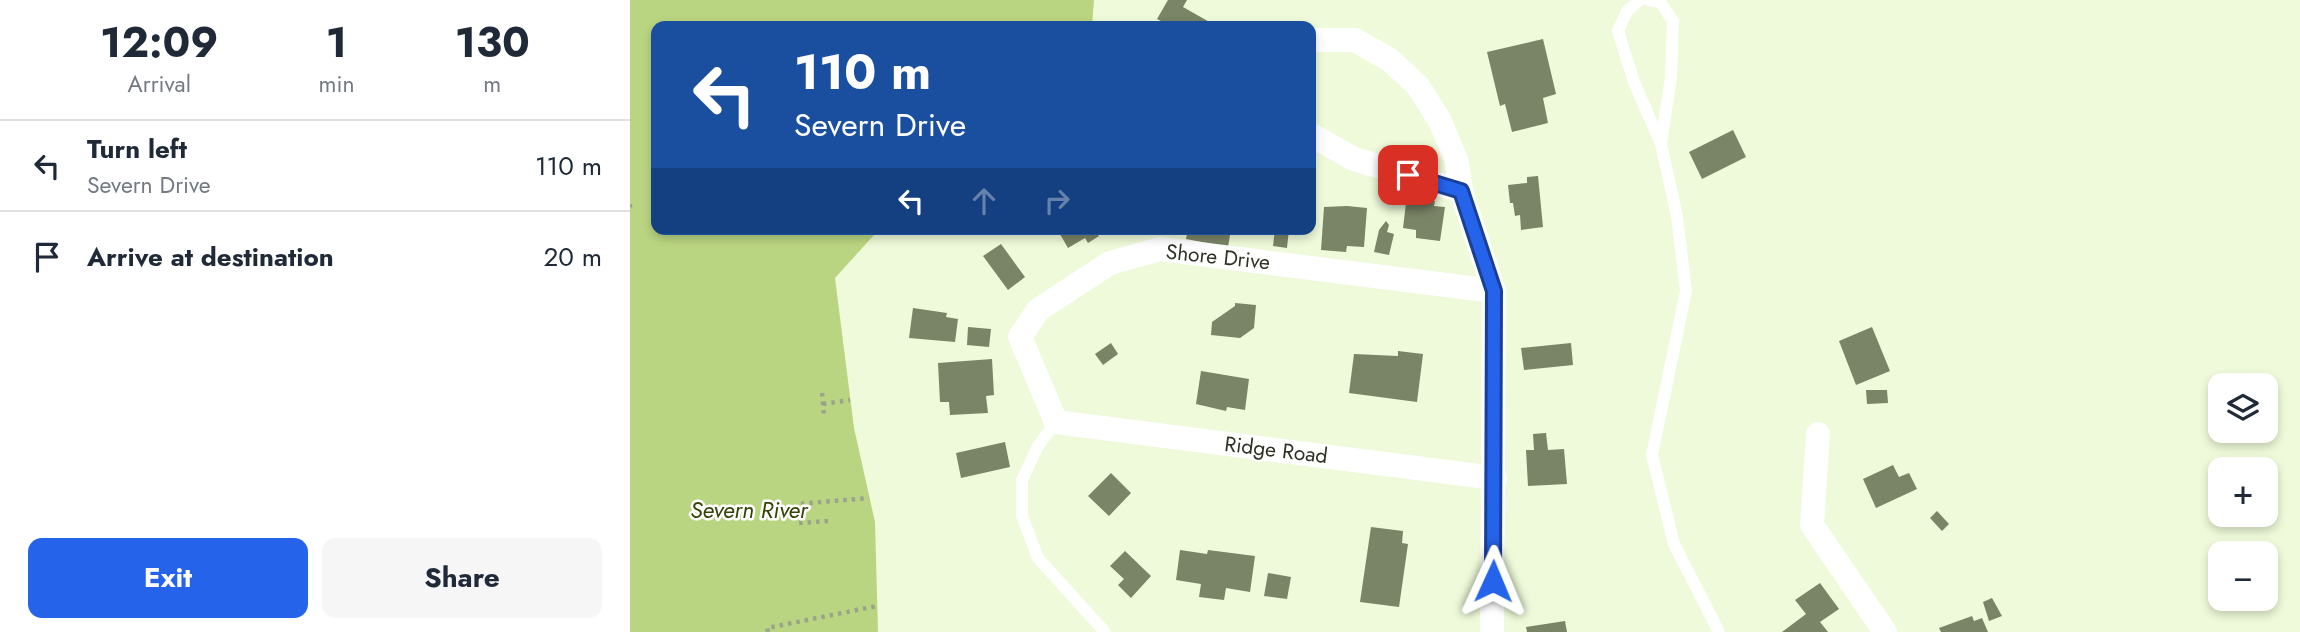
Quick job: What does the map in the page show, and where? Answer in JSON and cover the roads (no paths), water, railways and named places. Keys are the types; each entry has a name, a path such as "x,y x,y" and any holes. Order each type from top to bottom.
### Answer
{"street":[{"path":"1316,40 1354,40 1390,60 1418,86 1440,121 1457,162 1461,191 1494,291 1492,632"},
{"path":"1316,138 1354,159 1461,191"},
{"name":"Shore Drive","path":"1056,422 1020,337 1038,310 1110,263 1160,249 1494,291"},
{"name":"Ridge Road","path":"1056,422 1495,478"},
{"path":"1818,434 1812,525 1885,632"}],"lane":[{"path":"1640,0 1627,11 1618,31 1634,82 1661,144 1677,215 1686,291 1652,455 1674,544 1718,632"},
{"path":"1657,1 1673,21 1671,77 1661,144"},
{"path":"1056,422 1038,446 1022,480 1023,516 1038,558 1105,632"}],"water":[{"name":"Severn River","path":"630,0 1094,0 1092,21 651,21 651,235 874,235 835,278 854,428 875,522 878,632 630,632"}]}
